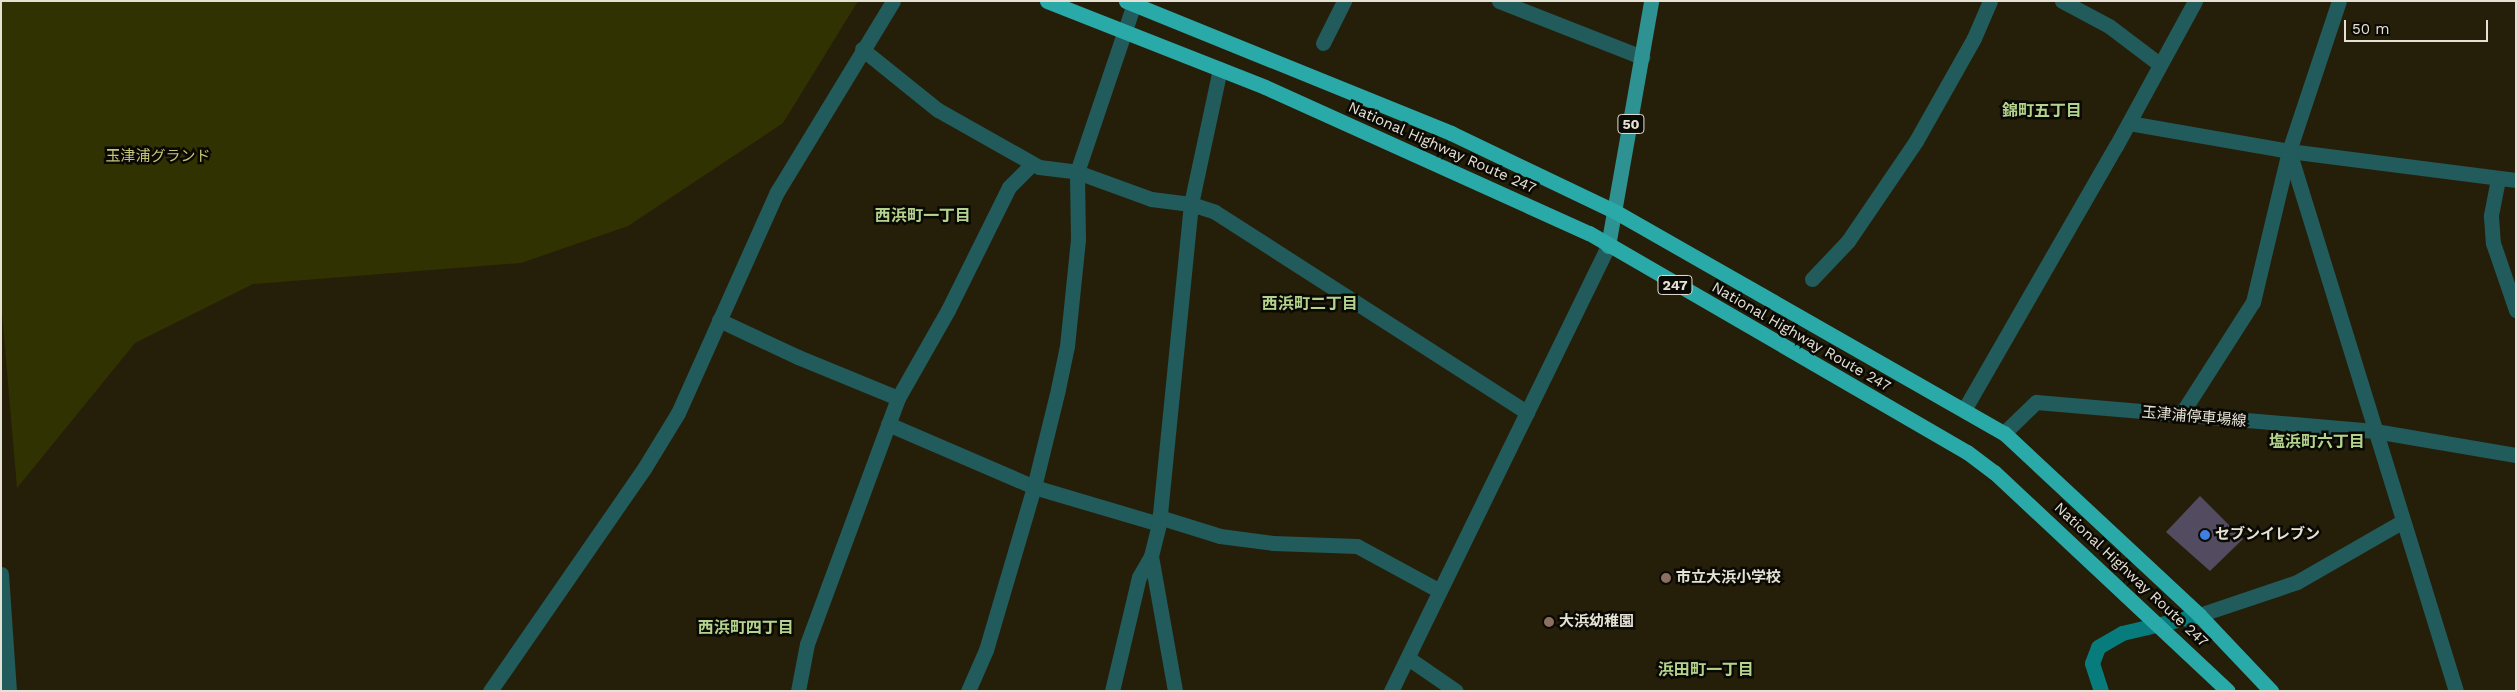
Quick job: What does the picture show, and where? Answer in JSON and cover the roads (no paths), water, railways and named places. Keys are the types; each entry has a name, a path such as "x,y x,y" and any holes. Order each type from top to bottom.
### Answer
{"highway":[{"name":"National Highway Route 247","path":"1047,1 1125,30 1220,69 1580,229 1967,452 2001,478 2159,624 2228,691"},
{"name":"National Highway Route 247","path":"1132,2 1452,133 1616,212 2004,433 2199,616 2271,691"}],"main road":[{"name":"50","path":"1608,246 1616,212 1651,1"}],"street":[{"path":"490,691 644,468 678,413 777,192 862,49 893,1"},
{"path":"1323,43 1344,1"},
{"path":"1499,1 1642,57"},
{"path":"1812,279 1848,241 1916,141 1974,38 1990,1"},
{"path":"2062,1 2109,26 2159,64"},
{"path":"1964,410 2129,123 2159,64 2195,1"},
{"path":"2180,416 2253,302 2289,151 2339,1"},
{"path":"968,691 986,650 1034,487 1067,346 1078,239 1077,172 1125,30 1132,2"},
{"path":"862,49 938,110 1032,164 1077,172 1150,199 1191,204 1215,212 1527,412"},
{"path":"1112,691 1139,576 1150,556 1159,521 1191,204 1220,69"},
{"path":"2129,123 2289,151 2516,180"},
{"path":"2289,151 2456,691"},
{"path":"798,691 808,644 898,398 948,310 1009,188 1032,164"},
{"path":"2498,179 2491,216 2493,243 2516,310"},
{"path":"1391,691 1608,246"},
{"path":"719,320 898,398"},
{"name":"玉津浦停車場線","path":"2004,433 2036,402 2180,416 2376,431 2516,455"},
{"path":"888,424 1034,487 1159,521 1220,536 1273,543 1357,546 1440,591"},
{"path":"2097,687 2092,663 2098,647 2122,633 2199,616 2297,582 2403,521"},
{"path":"1150,556 1175,691"},
{"path":"1,574 9,691"},
{"path":"1408,658 1456,691"}],"place":[{"name":"セブンイレブン","path":"2205,535"},
{"name":"市立大浜小学校","path":"1666,578"},
{"name":"大浜幼稚園","path":"1549,622"}],"district":[{"name":"錦町五丁目","path":"2042,111"},
{"name":"西浜町一丁目","path":"923,216"},
{"name":"西浜町二丁目","path":"1310,304"},
{"name":"塩浜町六丁目","path":"2317,442"},
{"name":"西浜町四丁目","path":"746,628"},
{"name":"浜田町一丁目","path":"1706,670"}],"park label":[{"name":"玉津浦グランド","path":"158,157"}]}
